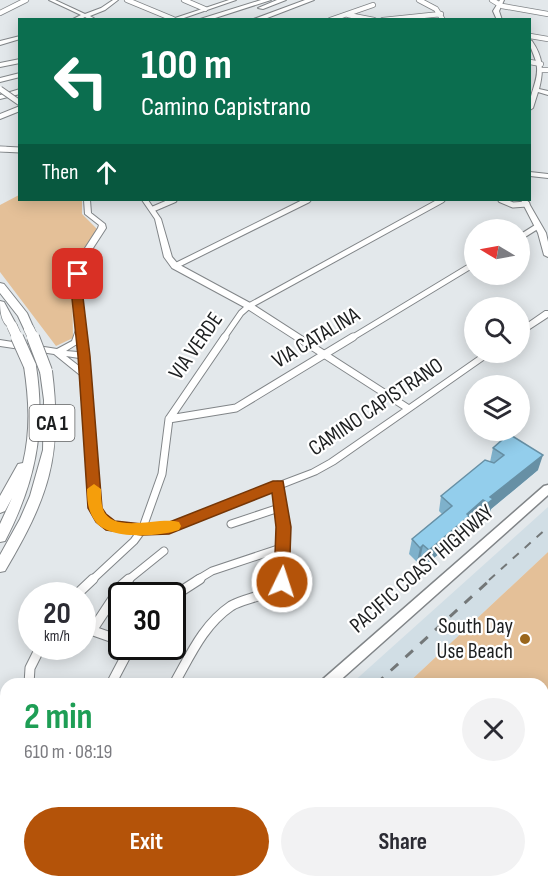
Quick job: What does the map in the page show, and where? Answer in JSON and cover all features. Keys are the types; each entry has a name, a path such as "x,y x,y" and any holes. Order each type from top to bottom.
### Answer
{"highway":[{"path":"207,18 268,0"},
{"path":"234,18 283,0"},
{"path":"260,18 310,0"},
{"path":"0,74 18,70"},
{"path":"0,80 18,76"},
{"path":"0,97 18,92"},
{"path":"0,107 18,102"},
{"path":"0,117 18,109"},
{"name":"CA 1","path":"0,286 23,315 44,361 52,410 50,450 45,475 19,534 0,567"},
{"name":"CA 1","path":"0,304 30,366 36,408 33,448 14,508 0,537"},
{"path":"0,314 12,326"},
{"path":"0,508 33,448"},
{"path":"0,580 17,552 45,475"}],"main road":[{"path":"51,0 91,18"},
{"path":"78,18 106,7 116,0"},
{"path":"175,18 234,0"},
{"path":"499,18 496,14 500,2"},
{"path":"0,44 18,38"},
{"path":"531,43 544,68 531,102"},
{"path":"0,65 18,61"},
{"path":"0,89 18,101"},
{"path":"536,90 548,93"},
{"name":"CAMINO CAPISTRANO","path":"87,201 88,214 102,224 102,228 80,262 77,289 80,330 86,375 95,508 101,518 112,526 142,530 169,528 314,472 332,462 475,363"},
{"path":"146,201 158,219 168,257 175,266 231,298 254,315 265,316 409,409"},
{"path":"525,202 538,226 548,255"},
{"path":"530,326 548,314"},
{"path":"57,352 75,342 80,330"},
{"path":"0,343 84,356"},
{"path":"57,352 86,375"},
{"name":"PACIFIC COAST HIGHWAY","path":"334,678 548,489"}],"street":[{"path":"0,13 26,0"},
{"path":"127,0 170,18"},
{"path":"184,0 205,9"},
{"path":"419,0 431,5 442,18"},
{"path":"492,0 548,14"},
{"path":"337,18 372,5"},
{"path":"402,18 441,14"},
{"path":"348,15 364,18"},
{"path":"531,36 548,39"},
{"path":"0,149 18,150"},
{"path":"153,209 172,201"},
{"path":"175,266 306,201"},
{"name":"VIA VERDE","path":"90,582 134,541 142,530 162,474 169,419 247,308 440,201"},
{"path":"503,201 532,214"},
{"path":"513,205 525,202"},
{"path":"530,231 538,226"},
{"name":"VIA CATALINA","path":"169,419 236,408 464,270"},
{"path":"177,678 202,632 231,606 282,582 284,548 282,507 278,485"},
{"path":"231,524 282,507"},
{"path":"186,588 212,571 284,548"},
{"path":"96,624 122,585 164,551"},
{"path":"29,678 30,668 34,660"},
{"path":"114,678 123,660"}],"shaded area":[{"path":"18,196 18,201 82,201 82,214 98,230 75,269 72,283 73,338 56,346 0,272 0,205"},
{"path":"548,507 548,552 413,678 358,678"},
{"path":"548,552 548,678 413,678"}],"building":[{"path":"501,441 520,441 543,455 490,497 493,499 488,503 483,500 467,514 469,516 429,550 423,545 420,548 412,539 452,506 441,496 485,460 494,463 504,455 493,448"}],"railway":[{"path":"489,580 548,527"},
{"path":"383,678 491,579"}],"slow traffic":[{"path":"94,489 95,508 101,518 112,526 142,530 174,526"}],"place":[{"name":"South Day Use Beach","path":"525,639"}],"route":[{"path":"78,274 77,289 95,508 101,518 112,526 142,530 169,528 278,485 282,507 284,548 282,582"}]}
